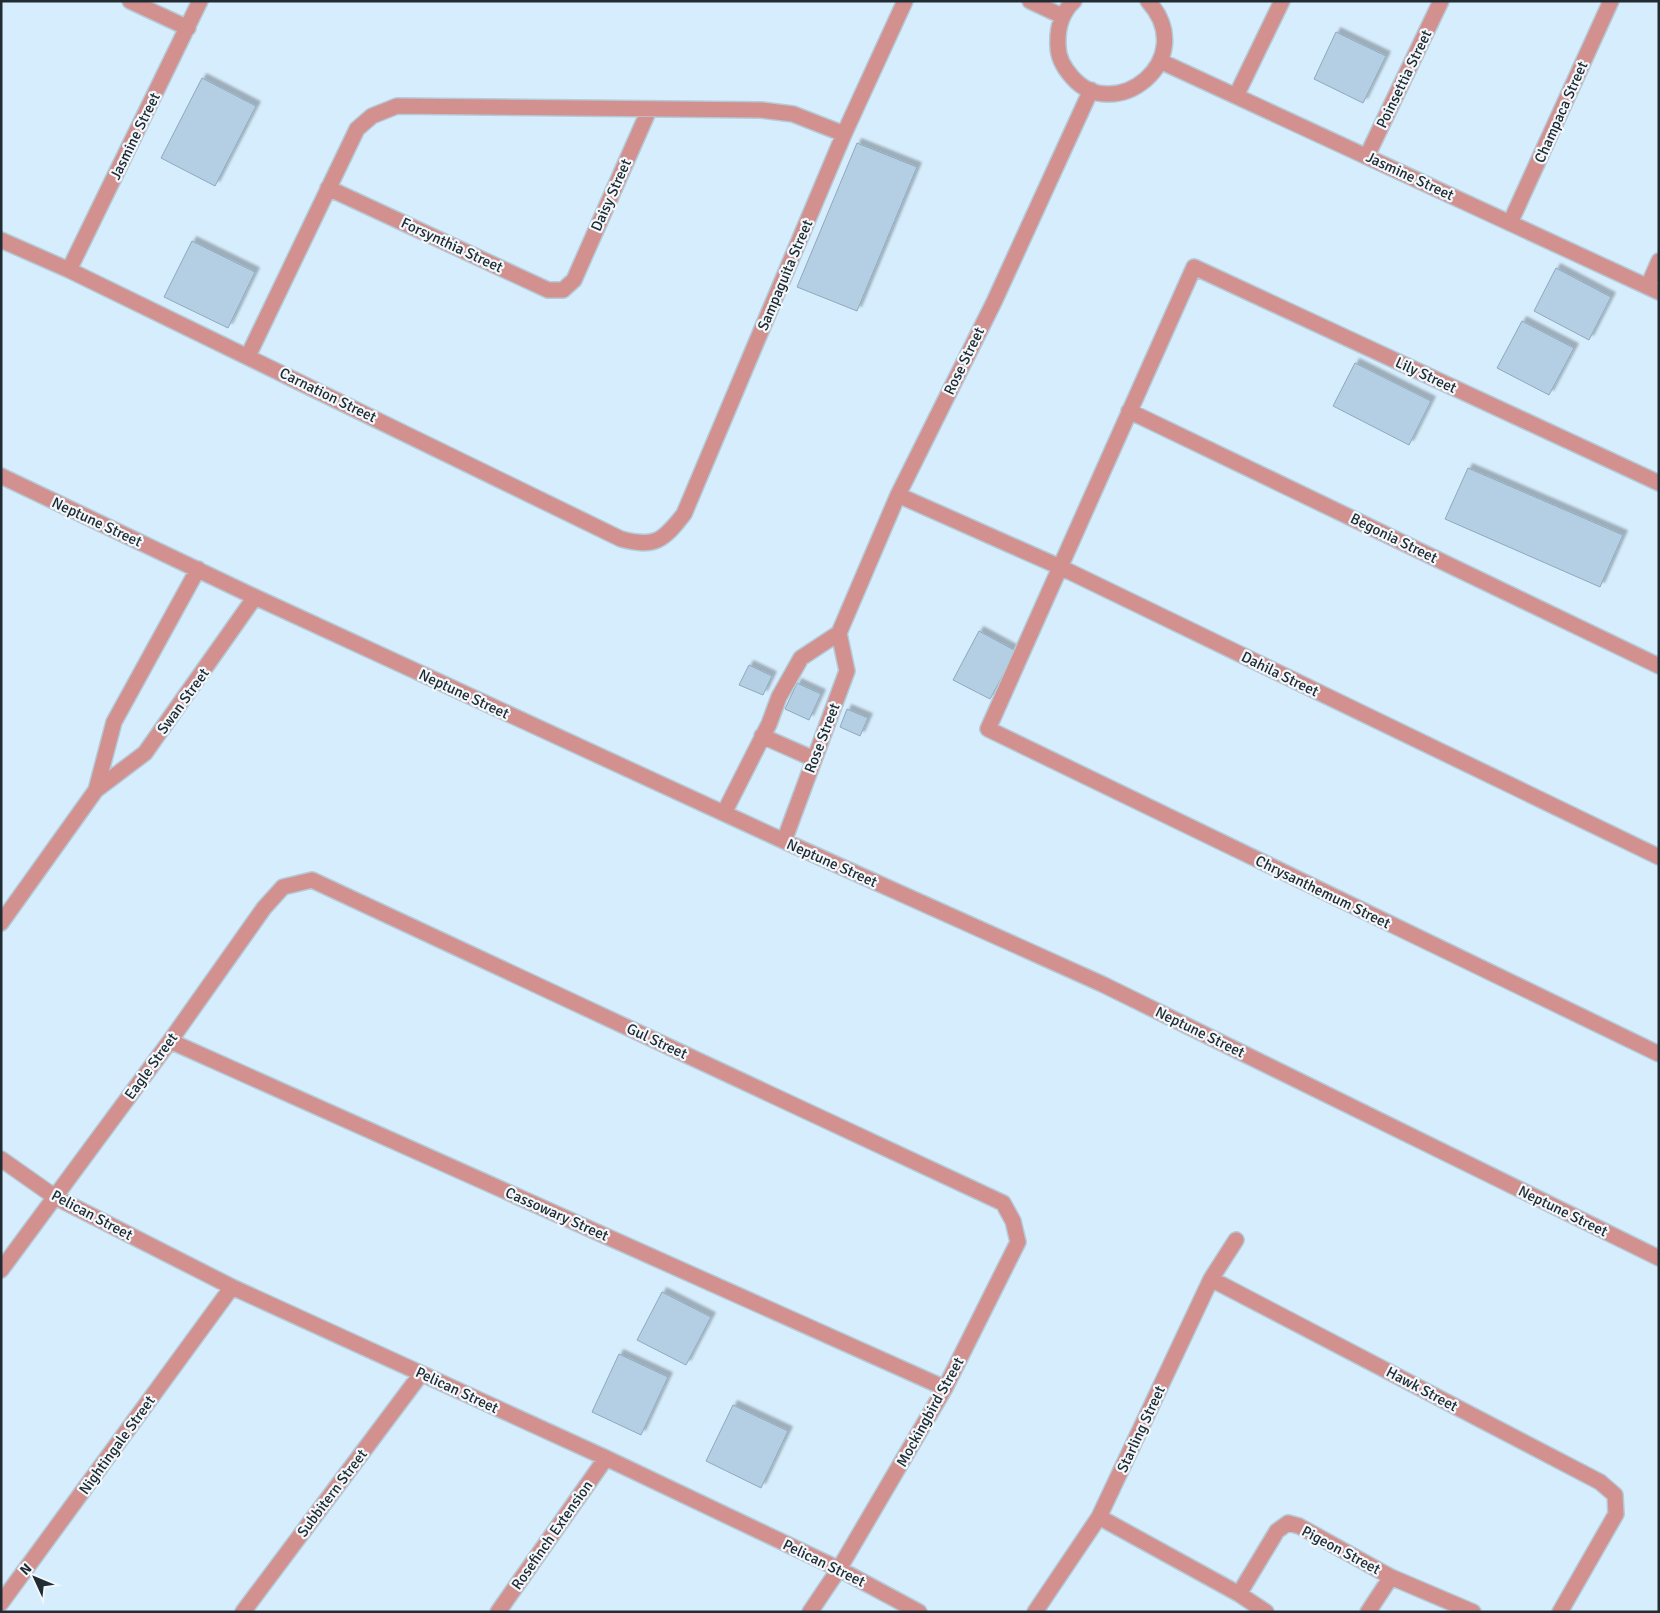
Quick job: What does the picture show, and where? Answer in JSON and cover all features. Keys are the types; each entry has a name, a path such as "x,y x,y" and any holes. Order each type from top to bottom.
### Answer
{"street":[{"path":"130,1 188,28"},
{"name":"Jasmine Street","path":"70,270 200,1"},
{"name":"Sampaguita Street","path":"656,542 672,530 684,514 844,134 905,1"},
{"path":"1030,1 1062,16"},
{"path":"1074,1 1062,16 1057,33 1058,51 1064,68 1075,81 1090,90 1106,94 1123,92 1139,86 1152,75 1160,61 1164,44 1163,27 1156,10 1148,1"},
{"path":"1236,96 1282,1"},
{"name":"Poinsettia Street","path":"1367,156 1441,1"},
{"name":"Champaca Street","path":"1510,223 1611,1"},
{"name":"Jasmine Street","path":"1160,61 1653,289"},
{"name":"Rose Street","path":"784,841 847,671 840,633 898,495 994,302 1090,90"},
{"path":"248,356 356,130 372,116 397,106 761,110 793,114 844,134"},
{"name":"Daisy Street","path":"574,280 649,110"},
{"name":"Forsynthia Street","path":"328,188 548,290 563,290 574,280"},
{"name":"Carnation Street","path":"1,240 70,270 621,539 636,543 656,542"},
{"path":"1653,289 1659,261"},
{"name":"Lily Street","path":"1129,411 1194,267 1659,483"},
{"path":"1060,568 1129,411"},
{"name":"Begonia Street","path":"1129,411 1659,666"},
{"name":"Neptune Street","path":"1,476 255,598 784,841 1102,984 1659,1258"},
{"name":"Dahila Street","path":"898,495 1060,568 1659,857"},
{"name":"Chrysanthemum Street","path":"1060,568 988,729 1659,1054"},
{"name":"Swan Street","path":"96,790 114,722 198,569"},
{"name":"Swan Street","path":"1,923 96,790 145,753 255,598"},
{"path":"724,813 779,697 801,658 840,633"},
{"path":"762,736 814,759"},
{"name":"Eagle Street","path":"1,1270 170,1041 264,908 283,887 312,880"},
{"name":"Gul Street","path":"312,880 1003,1203"},
{"name":"Cassowary Street","path":"170,1041 945,1388"},
{"name":"Pelican Street","path":"1,1159 55,1197 232,1287 606,1458 839,1569 919,1612"},
{"name":"Mockingbird Street","path":"810,1612 839,1569 945,1388 1018,1242 1014,1221 1003,1203"},
{"name":"Starling Street","path":"1035,1612 1099,1517 1211,1279 1236,1240"},
{"name":"Hawk Street","path":"1211,1279 1600,1482 1614,1495 1616,1514 1560,1612"},
{"name":"Nightingale Street","path":"1,1603 232,1287"},
{"name":"Subbitern Street","path":"243,1612 421,1374"},
{"name":"Rosefinch Extension","path":"498,1612 606,1458"},
{"path":"1099,1517 1239,1594 1266,1612"},
{"name":"Pigeon Street","path":"1239,1594 1277,1531 1288,1523 1299,1526 1391,1577 1473,1612"},
{"name":"Pigeon Street","path":"1368,1612 1391,1577"}],"building":[{"path":"1336,32 1386,56 1363,103 1314,79"},
{"path":"202,78 256,106 215,186 161,158"},
{"path":"857,143 917,167 857,311 797,287"},
{"path":"192,241 255,272 228,328 164,297"},
{"path":"1556,268 1611,297 1589,340 1534,311"},
{"path":"1522,321 1574,348 1549,395 1497,368"},
{"path":"1355,363 1431,401 1409,445 1333,406"},
{"path":"1468,468 1623,535 1600,587 1445,519"},
{"path":"979,631 1016,651 990,699 953,680"},
{"path":"749,665 772,676 763,695 739,685"},
{"path":"797,683 821,694 809,720 785,709"},
{"path":"847,709 868,718 860,736 840,727"},
{"path":"662,1292 711,1317 686,1365 637,1340"},
{"path":"619,1354 668,1377 641,1435 592,1412"},
{"path":"733,1405 788,1431 761,1488 706,1461"}]}
